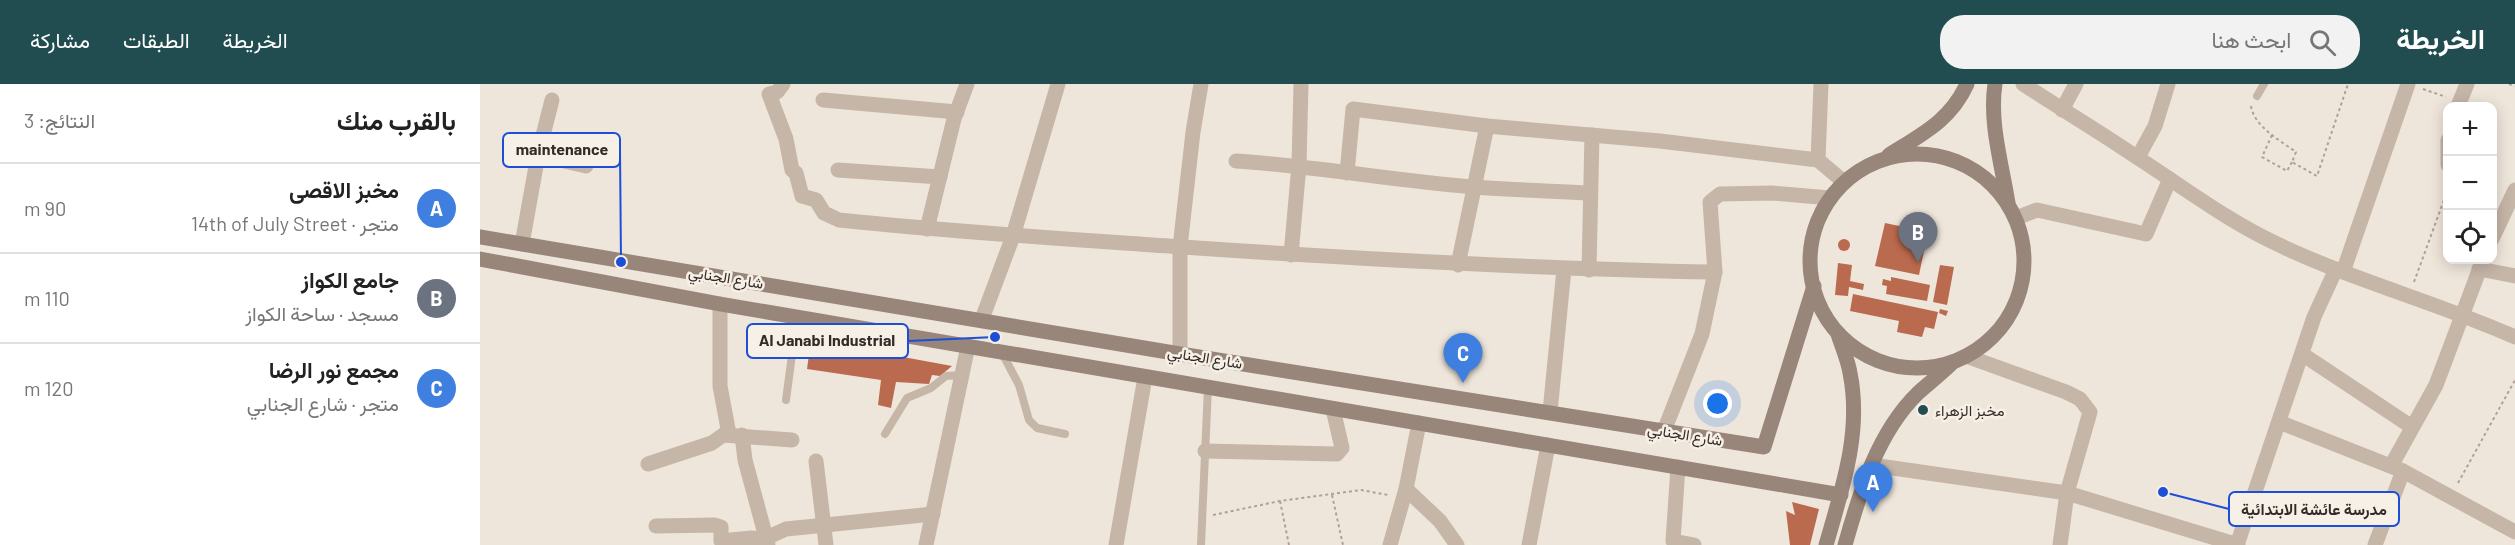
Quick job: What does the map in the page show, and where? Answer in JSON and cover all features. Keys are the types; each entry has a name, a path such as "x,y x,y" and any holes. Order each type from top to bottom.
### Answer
{"street":[{"path":"783,84 777,92 769,94 786,139 792,170 796,173 802,196 816,200 824,213 839,220 1013,236 1292,255 1564,269 1715,272"},
{"path":"927,229 957,112 967,84"},
{"path":"982,319 1013,236 1058,84"},
{"path":"1180,354 1180,247 1193,132 1201,84"},
{"path":"1292,255 1299,165 1301,84"},
{"path":"1818,160 1821,84"},
{"path":"1826,545 1841,495 1853,436 1854,408 1850,373 1838,334 1818,303 1814,286 1810,267 1814,231 1830,198 1844,183 1934,127 1951,111 1967,84"},
{"path":"1995,84 1993,98 1997,136 2008,203"},
{"path":"2022,84 2217,212 2264,237 2339,270 2464,315 2515,337"},
{"path":"2062,110 2076,84"},
{"path":"2138,158 2155,126 2168,84"},
{"path":"2460,102 2467,84"},
{"path":"1872,465 2067,493 2238,545 2314,317 2339,270 2414,86"},
{"path":"522,244 538,155 552,100"},
{"path":"823,100 957,112"},
{"path":"1347,173 1353,109 1487,126 1818,160 1844,183"},
{"path":"1458,264 1487,126"},
{"path":"1589,270 1592,135"},
{"path":"1845,545 1856,505 1891,427 1917,394 1960,359 1988,341 2006,321 2018,297 2024,270 2023,244 2016,218 2008,203 1992,184 1972,169 1942,157 1911,154 1879,161"},
{"path":"538,155 586,166"},
{"path":"1236,161 1299,165 1347,173 1474,187 1589,193"},
{"path":"838,170 940,177"},
{"path":"2016,218 2037,210 2146,234 2170,180"},
{"path":"2499,206 2515,190"},
{"path":"1664,431 1702,334 1715,272 1710,202 1720,194 1772,193 1830,198"},
{"name":"شارع الجنابي","path":"480,237 982,319 1180,354 1764,447 1814,286"},
{"name":"شارع الجنابي","path":"480,259 720,304 1841,495"},
{"path":"2375,545 2412,427 2436,385 2464,315 2481,264 2515,276"},
{"path":"1550,412 1564,269"},
{"path":"720,304 720,386 745,460 766,542"},
{"path":"1838,334 1857,350 1896,366 1929,368 1960,359 2066,392 2080,399 2090,412 2067,493 2061,545"},
{"path":"926,545 968,346"},
{"path":"2302,354 2412,427"},
{"path":"1116,545 1145,376"},
{"path":"1205,451 1338,454 1341,452 1342,443 1333,408"},
{"path":"2279,422 2397,469 2515,532"},
{"path":"1390,545 1405,493 1419,423"},
{"path":"648,464 712,443 723,435 792,440"},
{"path":"1529,545 1548,445"},
{"path":"816,461 826,545"},
{"path":"1678,467 1672,543 1694,545"},
{"path":"1405,493 1440,521 1457,545"},
{"path":"656,526 715,525 721,527 721,541 751,538 766,542 786,529 933,514"}],"lane":[{"path":"2257,96 2264,84"},
{"path":"786,400 797,317"},
{"path":"1001,352 1019,385 1029,420 1037,428 1065,434"},
{"path":"885,434 908,398 931,388 946,376 962,375"},
{"path":"1200,545 1208,387"}],"path":[{"path":"2292,162 2318,176 2348,84"},
{"path":"2509,84 2515,86"},
{"path":"2414,86 2454,102"},
{"path":"2257,96 2250,107 2272,135 2296,152 2287,171 2262,157 2272,135"},
{"path":"2409,296 2443,203"},
{"path":"2450,497 2515,380"},
{"path":"1202,517 1280,501 1361,490 1405,493"},
{"path":"1332,494 1343,545"},
{"path":"1280,501 1289,545"}],"building":[{"path":"1885,223 1928,232 1919,275 1875,266"},
{"path":"1846,239 1850,245 1846,251 1842,251 1838,243"},
{"path":"1838,263 1852,265 1850,281 1864,284 1863,290 1849,287 1848,296 1835,295"},
{"path":"1940,265 1954,267 1947,305 1933,302"},
{"path":"1891,277 1930,285 1927,301 1886,294 1887,286 1882,285 1883,279 1891,281"},
{"path":"1853,294 1938,312 1934,329 1925,327 1922,337 1897,332 1899,321 1850,311"},
{"path":"1940,309 1948,311 1946,316 1939,313"},
{"path":"811,340 952,366 940,376 932,375 929,384 896,382 891,408 878,405 881,380 807,369"},
{"path":"1792,502 1819,509 1810,545 1790,545 1786,511 1795,515"}],"place":[{"name":"maintenance","path":"621,262"},
{"name":"جامع الكواز","path":"1918,262"},
{"name":"Al Janabi Industrial","path":"995,337"},
{"name":"مجمع نور الرضا","path":"1463,383"},
{"name":"مخبز الزهراء","path":"1923,410"},
{"name":"مدرسة عائشة الابتدائية","path":"2163,492"},
{"name":"مخبز الاقصى","path":"1873,512"}]}
